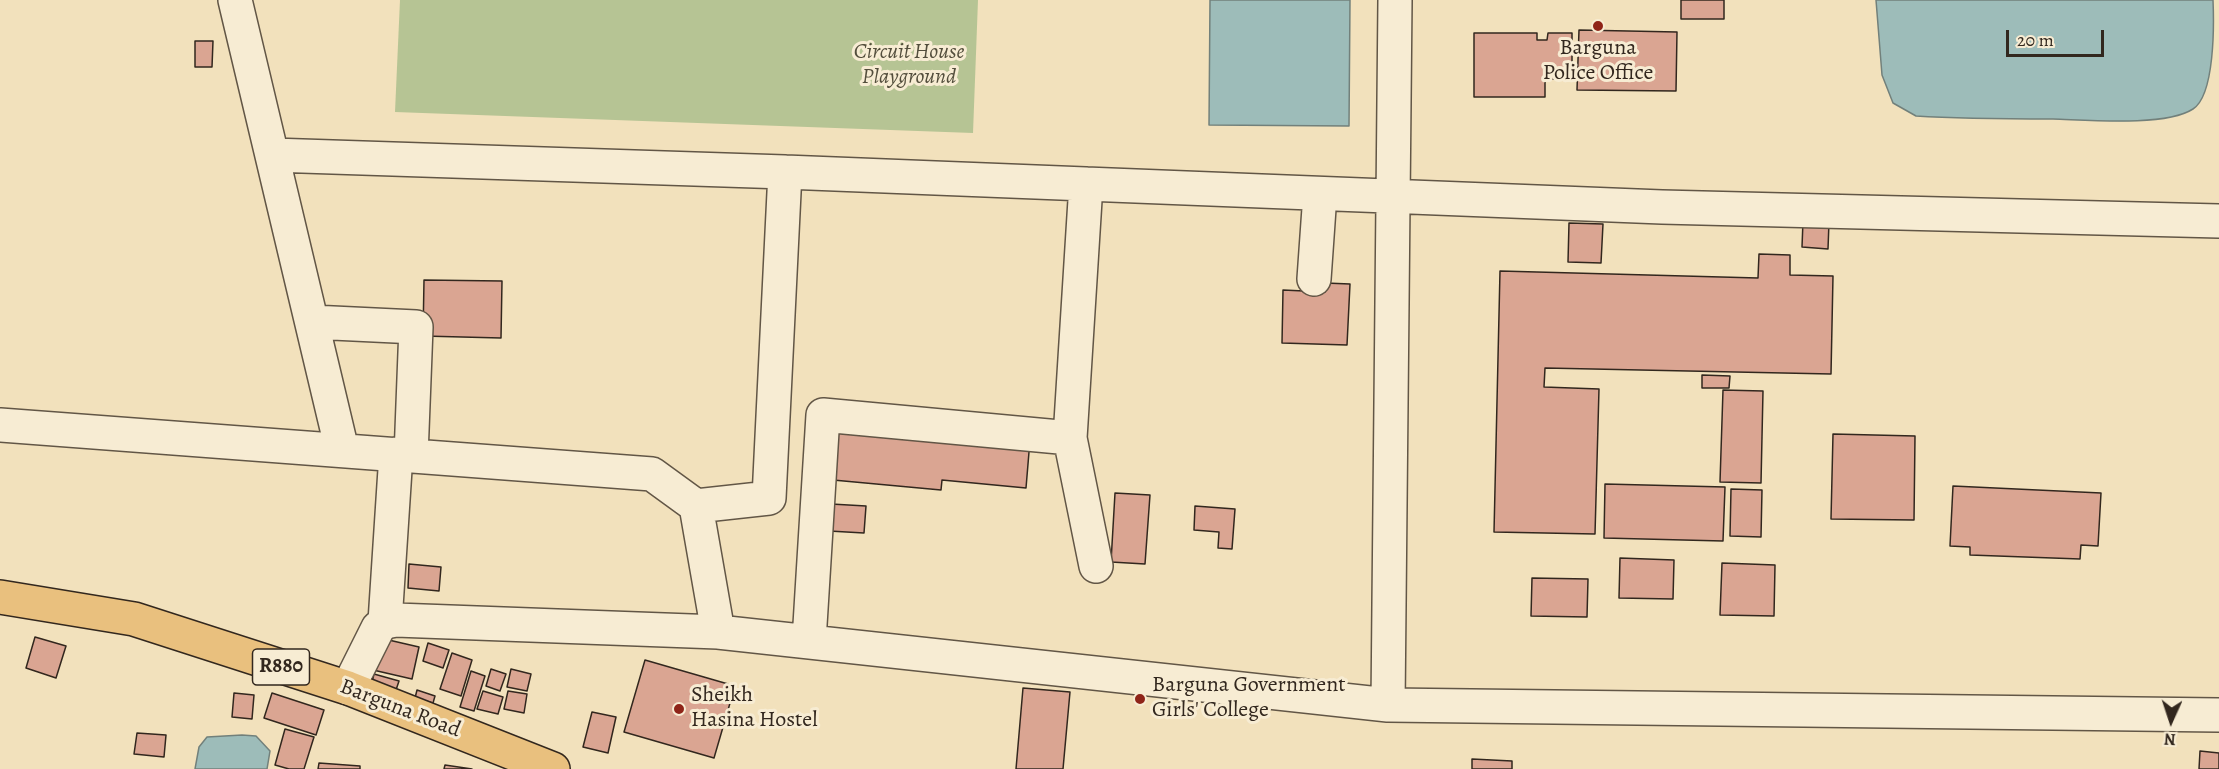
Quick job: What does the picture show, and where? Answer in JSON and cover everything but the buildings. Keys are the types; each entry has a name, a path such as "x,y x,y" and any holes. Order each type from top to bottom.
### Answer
{"main road":[{"name":"Barguna Road","path":"0,597 134,619 348,688 554,769"}],"street":[{"path":"235,0 342,450"},
{"path":"1388,705 1395,0"},
{"path":"272,155 785,171 1662,207 2219,221"},
{"path":"0,425 652,474 696,506 769,498 785,171"},
{"path":"1086,184 1070,438 1096,566"},
{"path":"1314,279 1320,194"},
{"path":"312,322 416,327 385,622 373,636 348,688"},
{"path":"808,641 823,415 1070,438"},
{"path":"696,506 718,632"},
{"path":"385,622 396,620 718,632 1388,705 2219,715"}],"green space":[{"name":"Circuit House Playground","path":"400,0 978,0 973,133 395,112"}],"water":[{"path":"1210,0 1350,0 1349,126 1209,125"},
{"path":"1876,0 2213,0 2212,58 2206,89 2193,109 2180,115 2145,120 1916,116 1893,103 1882,75"},
{"path":"256,736 270,751 267,769 195,769 199,747 207,737"}],"place":[{"name":"Barguna Police Office","path":"1598,26"},
{"name":"Barguna Government Girls' College","path":"1140,699"},
{"name":"Sheikh Hasina Hostel","path":"679,709"}]}
